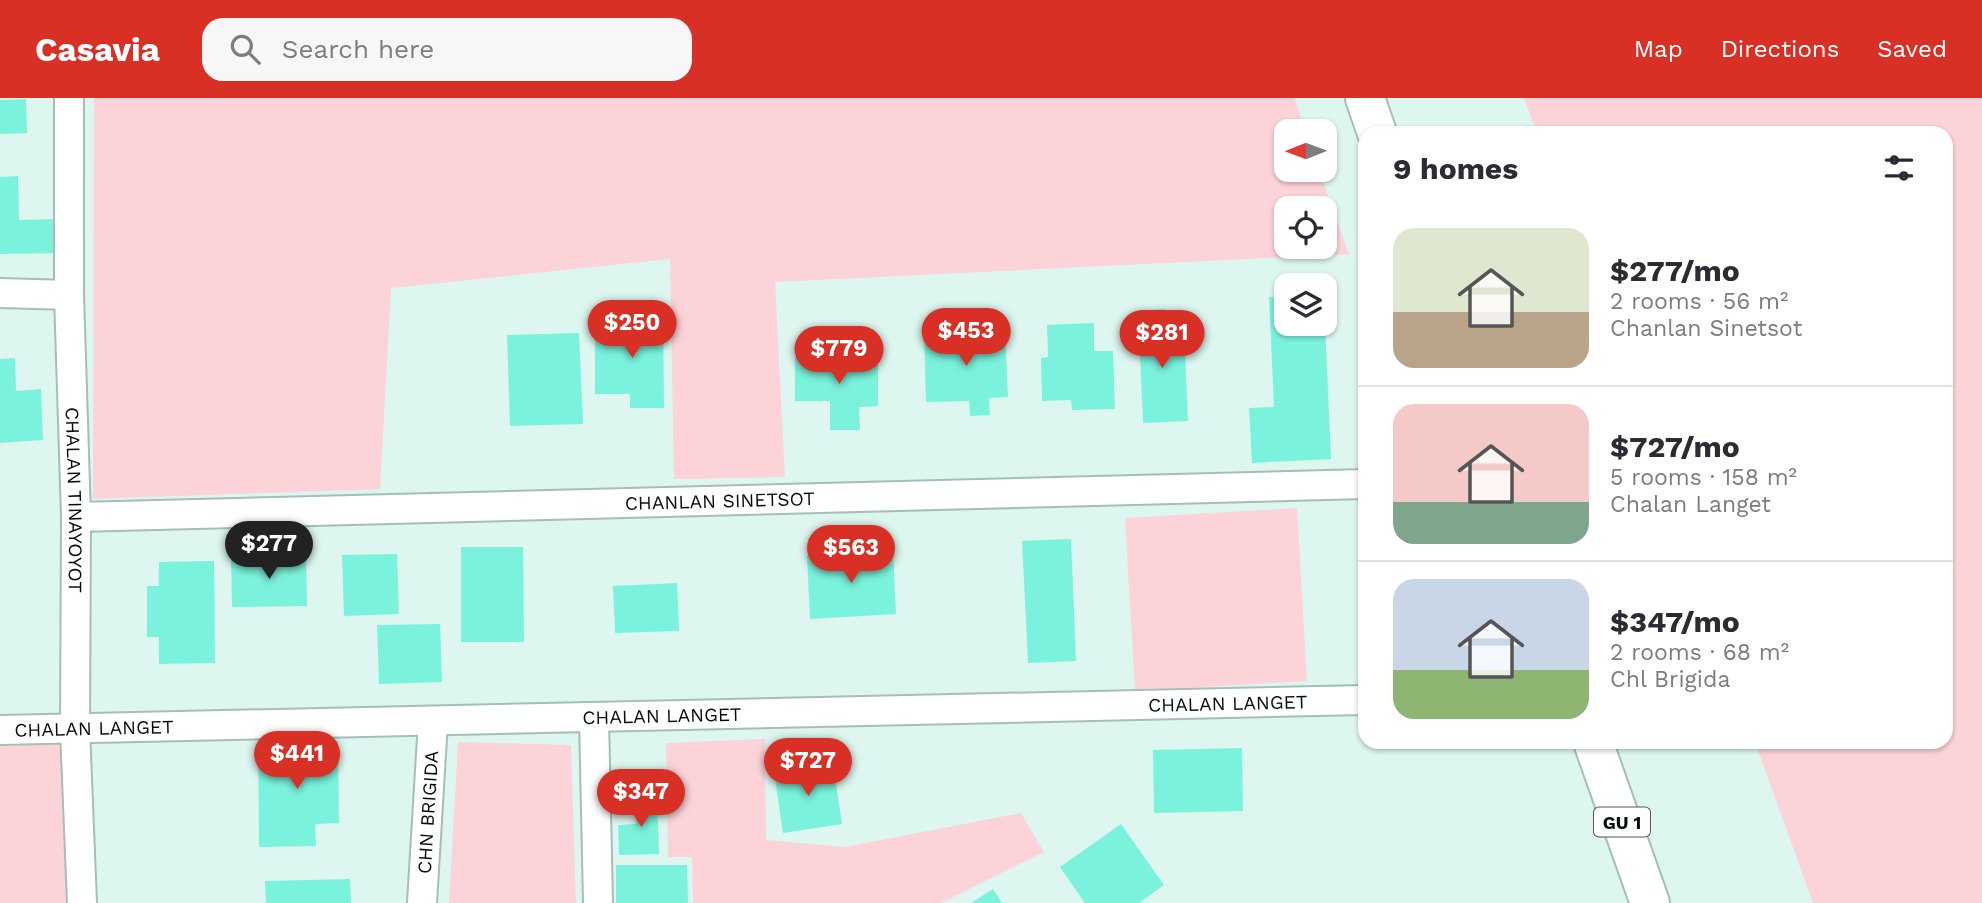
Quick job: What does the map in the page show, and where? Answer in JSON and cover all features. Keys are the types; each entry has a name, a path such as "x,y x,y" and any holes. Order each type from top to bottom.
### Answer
{"main road":[{"path":"1365,98 1375,126"},
{"name":"GU 1","path":"1595,749 1650,903"}],"street":[{"name":"CHALAN TINAYOYOT","path":"69,98 69,295 76,517 75,729 82,903"},
{"path":"0,293 69,295"},
{"name":"CHANLAN SINETSOT","path":"76,517 1358,484"},
{"name":"CHALAN LANGET","path":"0,730 1358,700"},
{"path":"594,718 598,903"},
{"name":"CHN BRIGIDA","path":"422,903 424,833 433,721"}],"shaded area":[{"path":"94,98 1294,98 1302,119 1274,119 1274,182 1323,182 1328,196 1274,196 1274,258 775,282 785,477 674,479 670,259 391,288 380,489 93,499"},
{"path":"1524,98 1982,98 1982,903 1813,903 1758,749 1953,749 1953,126 1534,126"},
{"path":"1337,220 1349,254 1337,255"},
{"path":"1297,508 1307,681 1135,691 1125,518"},
{"path":"765,739 766,840 845,847 1021,813 1044,852 941,903 693,903 692,857 668,857 666,743"},
{"path":"65,741 70,903 0,903 0,743"},
{"path":"458,742 571,745 576,903 449,903"}],"building":[{"path":"26,99 27,133 0,134 0,100"},
{"path":"18,176 19,220 56,219 57,253 0,254 0,177"},
{"path":"1269,297 1274,297 1274,336 1326,336 1331,459 1252,463 1249,408 1274,407"},
{"path":"1165,309 1166,331 1184,330 1188,421 1143,423 1138,311"},
{"path":"622,313 663,313 664,408 630,408 630,394 595,394 595,327 623,327"},
{"path":"1094,323 1094,351 1113,351 1115,409 1072,410 1071,400 1042,401 1041,358 1048,357 1047,325"},
{"path":"1005,330 1008,397 989,398 990,415 970,416 969,401 926,402 924,332"},
{"path":"579,333 583,424 510,426 507,335"},
{"path":"878,356 878,406 859,407 860,430 830,430 830,401 795,401 795,357"},
{"path":"15,358 16,391 41,389 43,440 0,443 0,359"},
{"path":"1071,539 1076,661 1028,663 1022,541"},
{"path":"461,547 523,547 524,642 461,642"},
{"path":"893,552 896,614 810,619 807,556"},
{"path":"397,554 399,614 344,616 342,555"},
{"path":"231,555 306,555 307,606 232,607"},
{"path":"214,561 215,663 159,664 159,637 147,637 147,586 159,586 159,562"},
{"path":"677,583 679,631 615,633 613,586"},
{"path":"440,624 442,682 379,684 377,625"},
{"path":"338,741 339,823 315,824 316,846 259,847 258,743"},
{"path":"1242,748 1243,811 1154,813 1153,750"},
{"path":"833,764 842,824 783,833 774,772"},
{"path":"657,795 659,854 619,855 618,825 636,824 635,796"},
{"path":"1121,824 1164,885 1139,903 1085,903 1060,867"},
{"path":"616,865 687,865 688,903 616,903"},
{"path":"350,879 351,903 266,903 265,881"},
{"path":"993,889 1002,903 971,903"}]}
